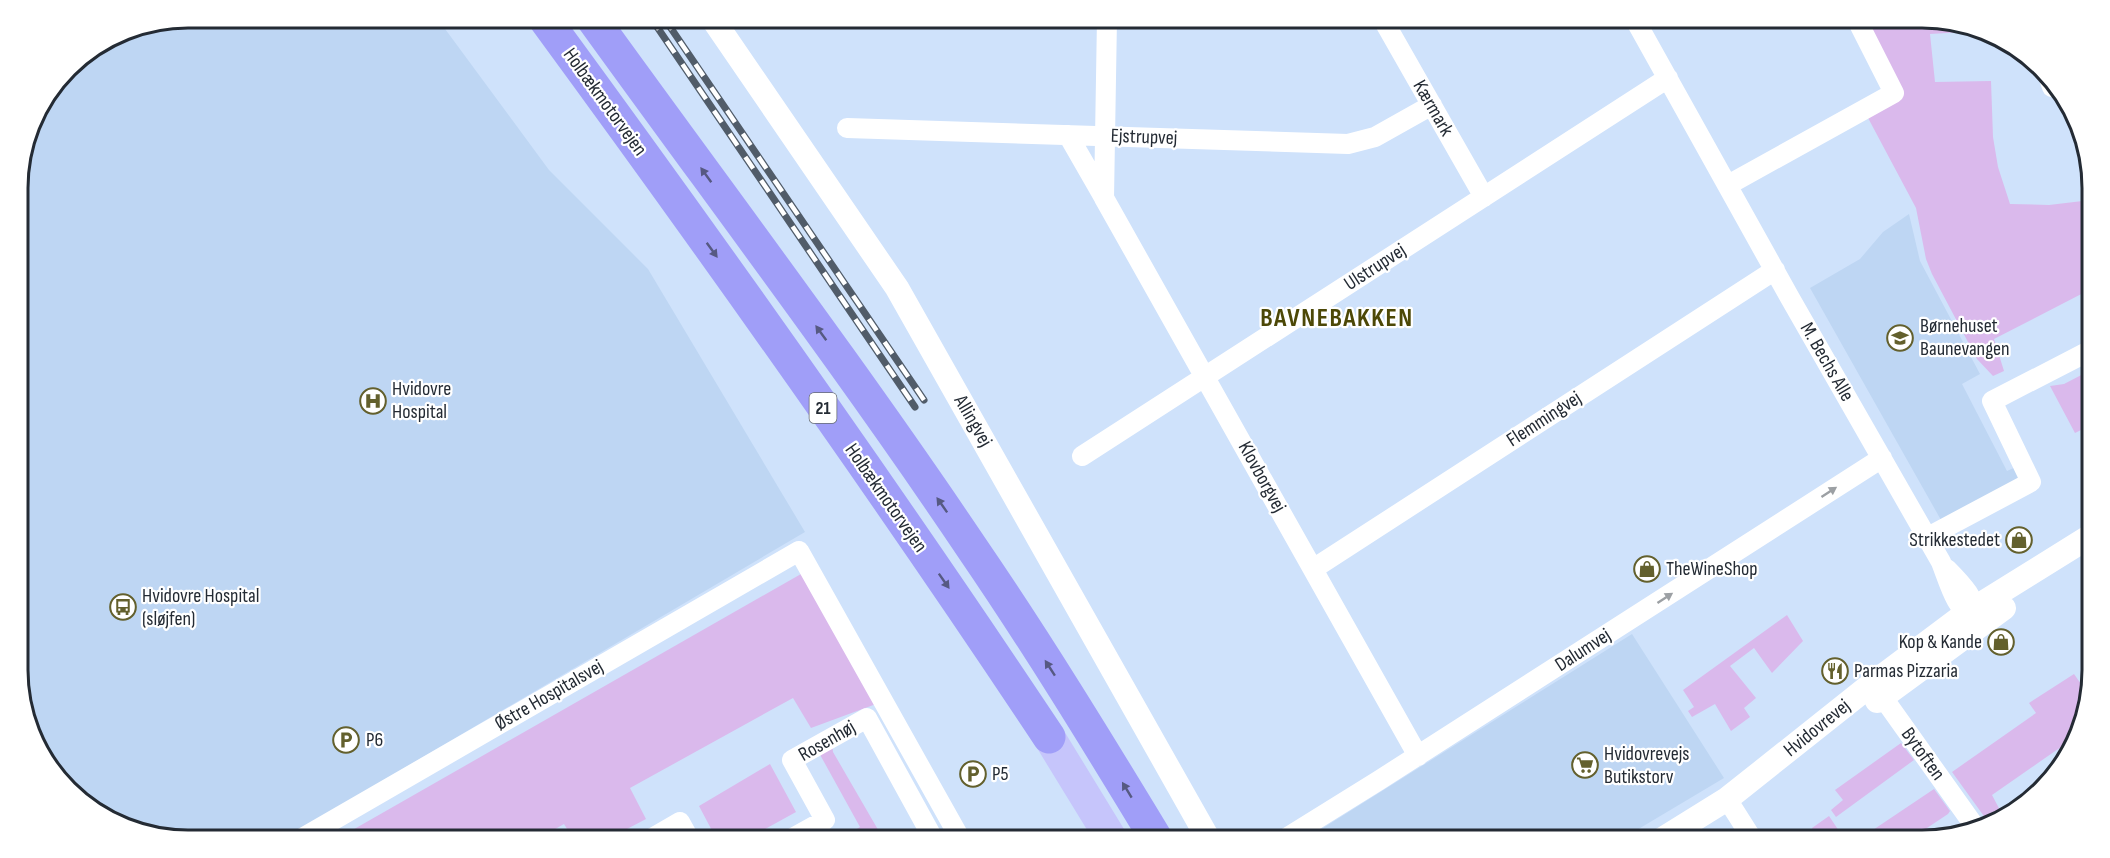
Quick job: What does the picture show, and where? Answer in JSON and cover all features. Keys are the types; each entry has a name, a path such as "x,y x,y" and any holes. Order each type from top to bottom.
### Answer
{"highway":[{"path":"528,28 624,154 692,223"},
{"name":"Holbækmotorvejen","path":"551,28 692,223 963,608 1049,738"},
{"name":"Holbækmotorvejen","path":"599,28 855,381 972,547 1083,717 1151,829"}],"main road":[{"name":"Holbækmotorvejen","path":"1049,738 1105,829"}],"street":[{"name":"Allingvej","path":"719,28 897,288 1203,829"},
{"name":"Klovborgvej","path":"1104,198 1107,28"},
{"name":"Kærmark","path":"1388,28 1484,197"},
{"name":"M. Bechs Alle","path":"1640,28 1941,562 1953,595 1974,615"},
{"path":"1728,185 1894,93 1861,28"},
{"name":"Ulstrupvej","path":"1082,456 1668,78"},
{"name":"Ejstrupvej","path":"847,128 1348,144 1375,137 1432,105"},
{"name":"Klovborgvej","path":"1068,135 1418,756"},
{"name":"Flemmingvej","path":"1313,569 1775,270"},
{"path":"1926,538 2031,482 1992,401 2082,355"},
{"name":"Dalumvej","path":"1299,829 1616,630 1882,458"},
{"name":"Hvidovrevej","path":"1702,829 1730,804 1974,615 2082,542"},
{"name":"Østre Hospitalsvej","path":"316,830 799,550 955,830"},
{"name":"Hvidovrevej","path":"1974,615 2082,558"},
{"name":"Bytoften","path":"1877,690 1971,821"},
{"name":"Rosenhøj","path":"808,830 825,820 792,760 867,718 928,830"},
{"path":"1730,804 1746,829"},
{"name":"Hvidovrevej","path":"1682,829 1730,804"},
{"path":"666,830 680,822 684,830"}],"shaded area":[{"name":"Hvidovre Hospital","path":"189,28 444,28 549,170 648,269 805,532 299,830 189,830 147,824 118,813 83,790 55,758 37,721 30,690 28,669 29,178 34,147 45,118 62,91 83,68 100,55 127,41 157,32"},
{"path":"1862,28 1921,28 1955,33 1930,34 1935,82 1991,81 1993,137 1998,167 2010,204 2049,205 2082,201 2082,294 1994,339 2004,371 1993,376 1977,359 1932,274 1926,259 1916,208 1867,116 1898,96"},
{"name":"Børnehuset Baunevangen","path":"1909,214 1920,261 1980,374 1962,384 2007,471 2018,466 2024,477 1941,520 1810,288 1860,259 1883,232"},
{"path":"2082,375 2082,430 2075,433 2050,386 2064,384"},
{"path":"801,574 876,704 811,728 793,698 630,788 646,819 626,830 568,830 564,824 554,830 353,830"},
{"path":"1787,615 1803,641 1772,673 1754,648 1730,666 1756,698 1744,708 1750,717 1731,731 1715,704 1692,717 1688,711 1694,707 1683,690"},
{"path":"1632,634 1724,778 1638,829 1321,829"},
{"path":"2074,674 2081,683 2073,721 2061,747 1992,795 1999,809 1984,816 1952,772 2036,713 2029,703"},
{"path":"832,743 833,752 878,830 856,830 860,827 818,751"},
{"path":"1901,743 1914,760 1836,817 1831,810 1843,800 1835,790"},
{"path":"770,764 796,812 764,830 712,830 699,806"},
{"path":"1934,789 1950,811 1925,829 1874,829"},
{"path":"1829,816 1838,829 1813,829"}],"railway":[{"path":"658,28 915,407"},
{"path":"671,28 924,400"}],"place":[{"name":"Børnehuset Baunevangen","path":"1900,338"},
{"name":"Hvidovre Hospital","path":"373,401"},
{"name":"Strikkestedet","path":"2019,540"},
{"name":"TheWineShop","path":"1647,569"},
{"name":"Hvidovre Hospital (sløjfen)","path":"123,607"},
{"name":"Kop & Kande","path":"2001,642"},
{"name":"Parmas Pizzaria","path":"1835,671"},
{"name":"P6","path":"346,740"},
{"name":"Hvidovrevejs Butikstorv","path":"1585,765"},
{"name":"P5","path":"973,774"}],"district":[{"name":"BAVNEBAKKEN","path":"1337,318"}]}
